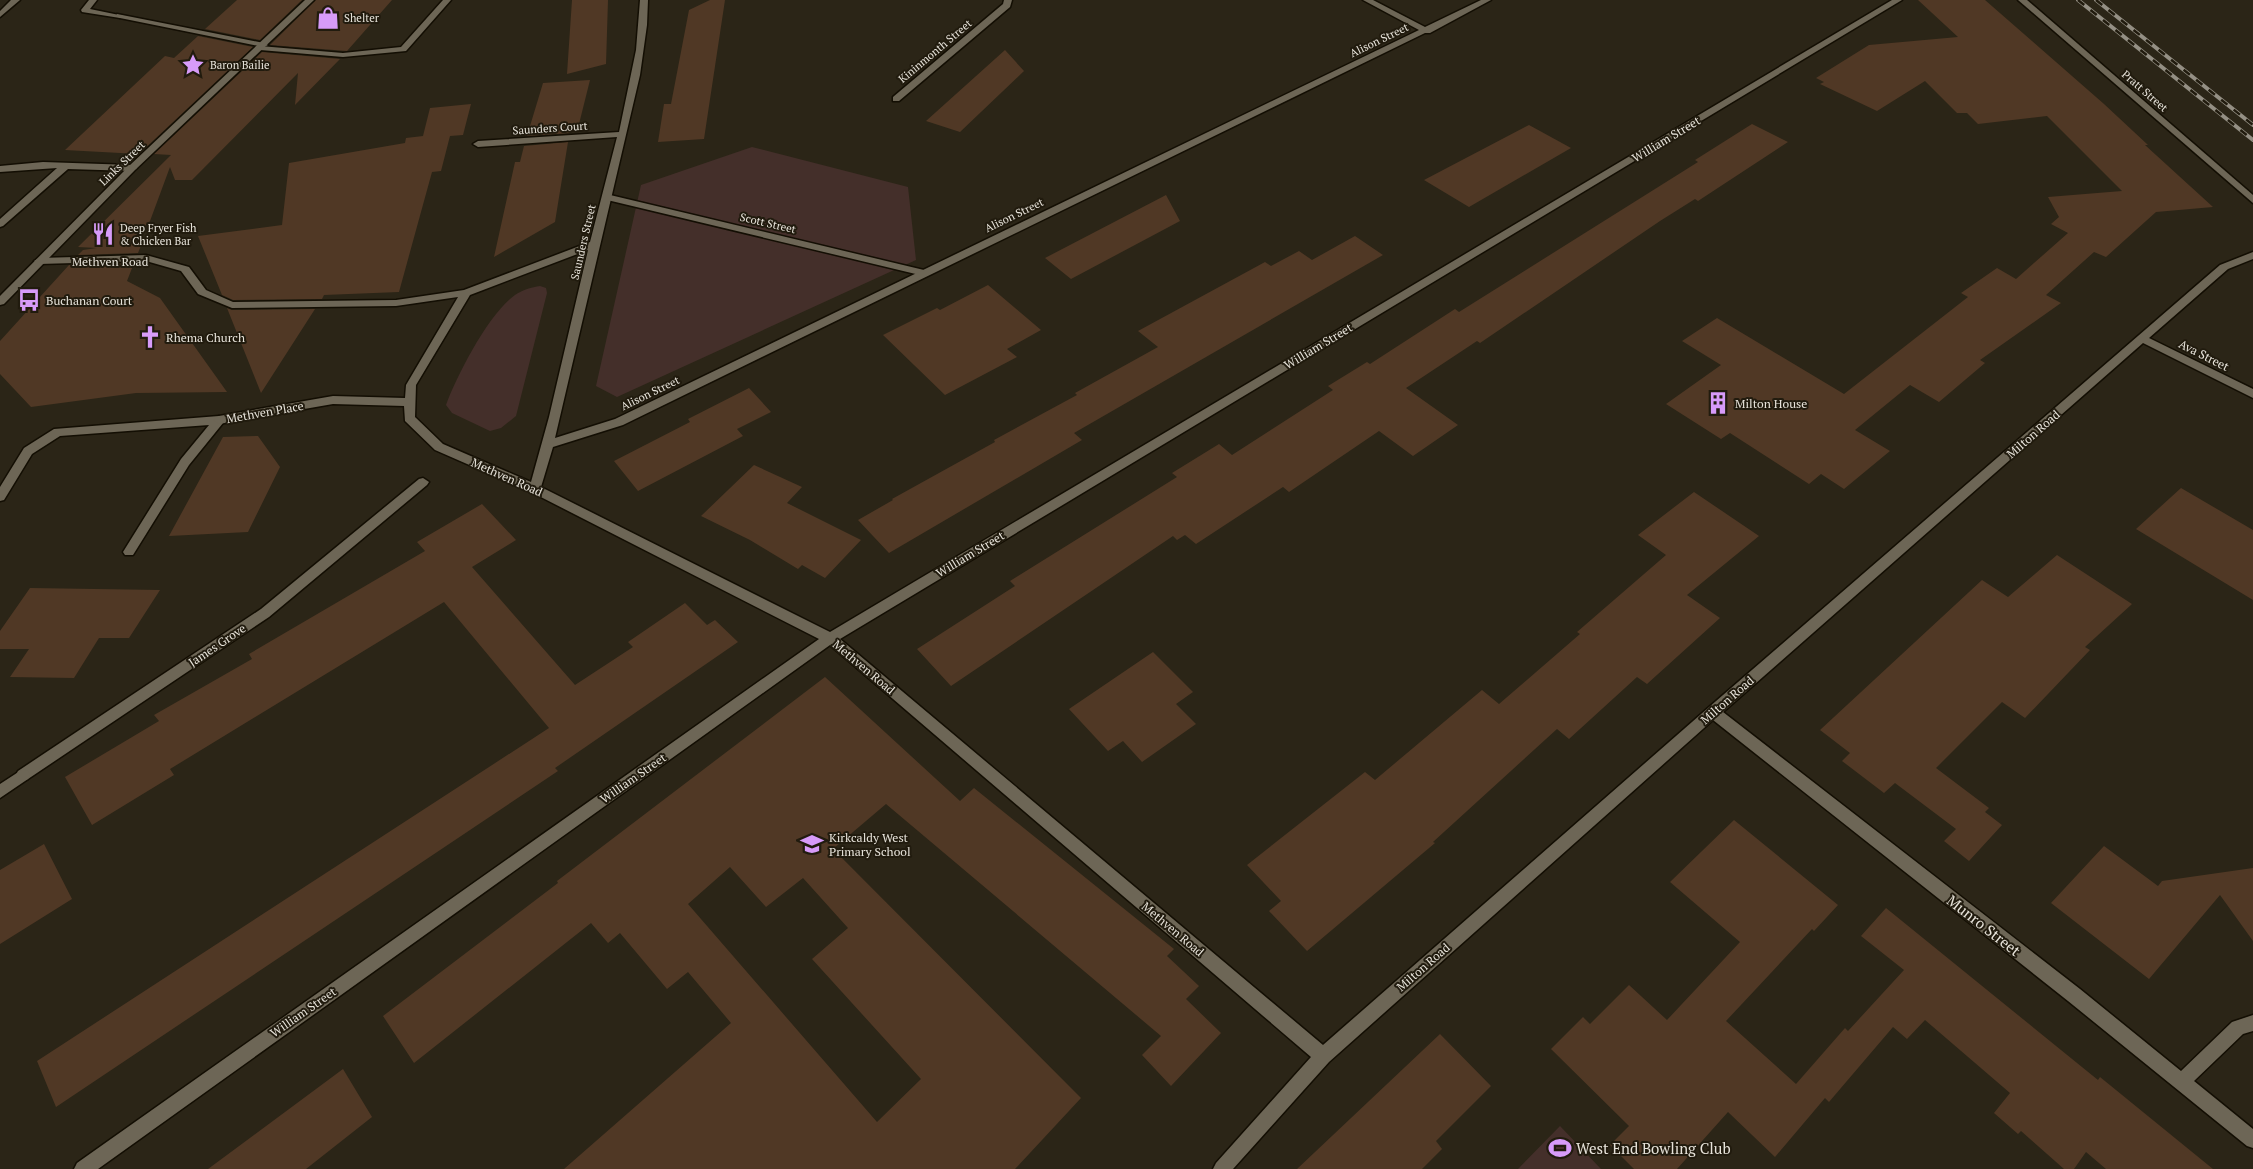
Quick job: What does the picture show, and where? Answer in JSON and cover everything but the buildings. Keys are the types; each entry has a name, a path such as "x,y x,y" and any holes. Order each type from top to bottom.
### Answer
{"street":[{"path":"0,15 16,0"},
{"path":"93,0 85,10 262,47 343,55 403,49 447,0"},
{"name":"Links Street","path":"0,302 132,168 310,0"},
{"name":"Saunders Street","path":"535,489 549,444 606,197 623,134 644,31 644,0"},
{"name":"Kininmonth Street","path":"896,99 1007,5 1008,0"},
{"path":"1367,0 1427,31"},
{"name":"Alison Street","path":"549,444 619,422 924,272 1427,31 1487,0"},
{"name":"William Street","path":"83,1169 830,638 1898,0"},
{"name":"Pratt Street","path":"2022,0 2253,200"},
{"name":"Saunders Court","path":"478,144 623,134"},
{"path":"0,169 65,166 132,168"},
{"path":"0,224 65,166"},
{"name":"Scott Street","path":"606,197 924,272"},
{"name":"Methven Road","path":"39,261 146,258 184,270 202,292 232,305 396,303 466,293 595,244"},
{"name":"Milton Road","path":"1222,1169 1323,1056 1713,712 2224,267 2253,255"},
{"name":"Methven Road","path":"466,293 411,385 409,418 439,447 535,489 830,638 1323,1056"},
{"name":"Ava Street","path":"2143,339 2253,394"},
{"name":"Methven Place","path":"129,552 185,462 219,420 333,400 410,402"},
{"path":"0,497 28,452 58,432 219,420"},
{"name":"James Grove","path":"0,792 265,613 422,482"},
{"name":"Munro Street","path":"1713,712 2182,1081 2253,1140"},
{"path":"2182,1081 2238,1028 2253,1023"}],"shaded area":[{"path":"752,147 908,187 916,260 617,397 596,386 641,185"},
{"path":"540,286 546,288 547,293 516,416 501,428 490,431 452,413 446,405 466,362 485,330 505,304 515,295 527,289"},
{"name":"West End Bowling Club","path":"1560,1126 1601,1169 1518,1169"}],"railway":[{"path":"2078,0 2253,140"},
{"path":"2096,0 2253,125"}],"place":[{"name":"Shelter","path":"328,18"},
{"name":"Baron Bailie","path":"193,65"},
{"name":"Deep Fryer Fish & Chicken Bar","path":"103,234"},
{"name":"Buchanan Court","path":"29,300"},
{"name":"Rhema Church","path":"150,337"},
{"name":"Milton House","path":"1718,403"},
{"name":"Kirkcaldy West Primary School","path":"812,844"},
{"name":"West End Bowling Club","path":"1560,1148"}]}
